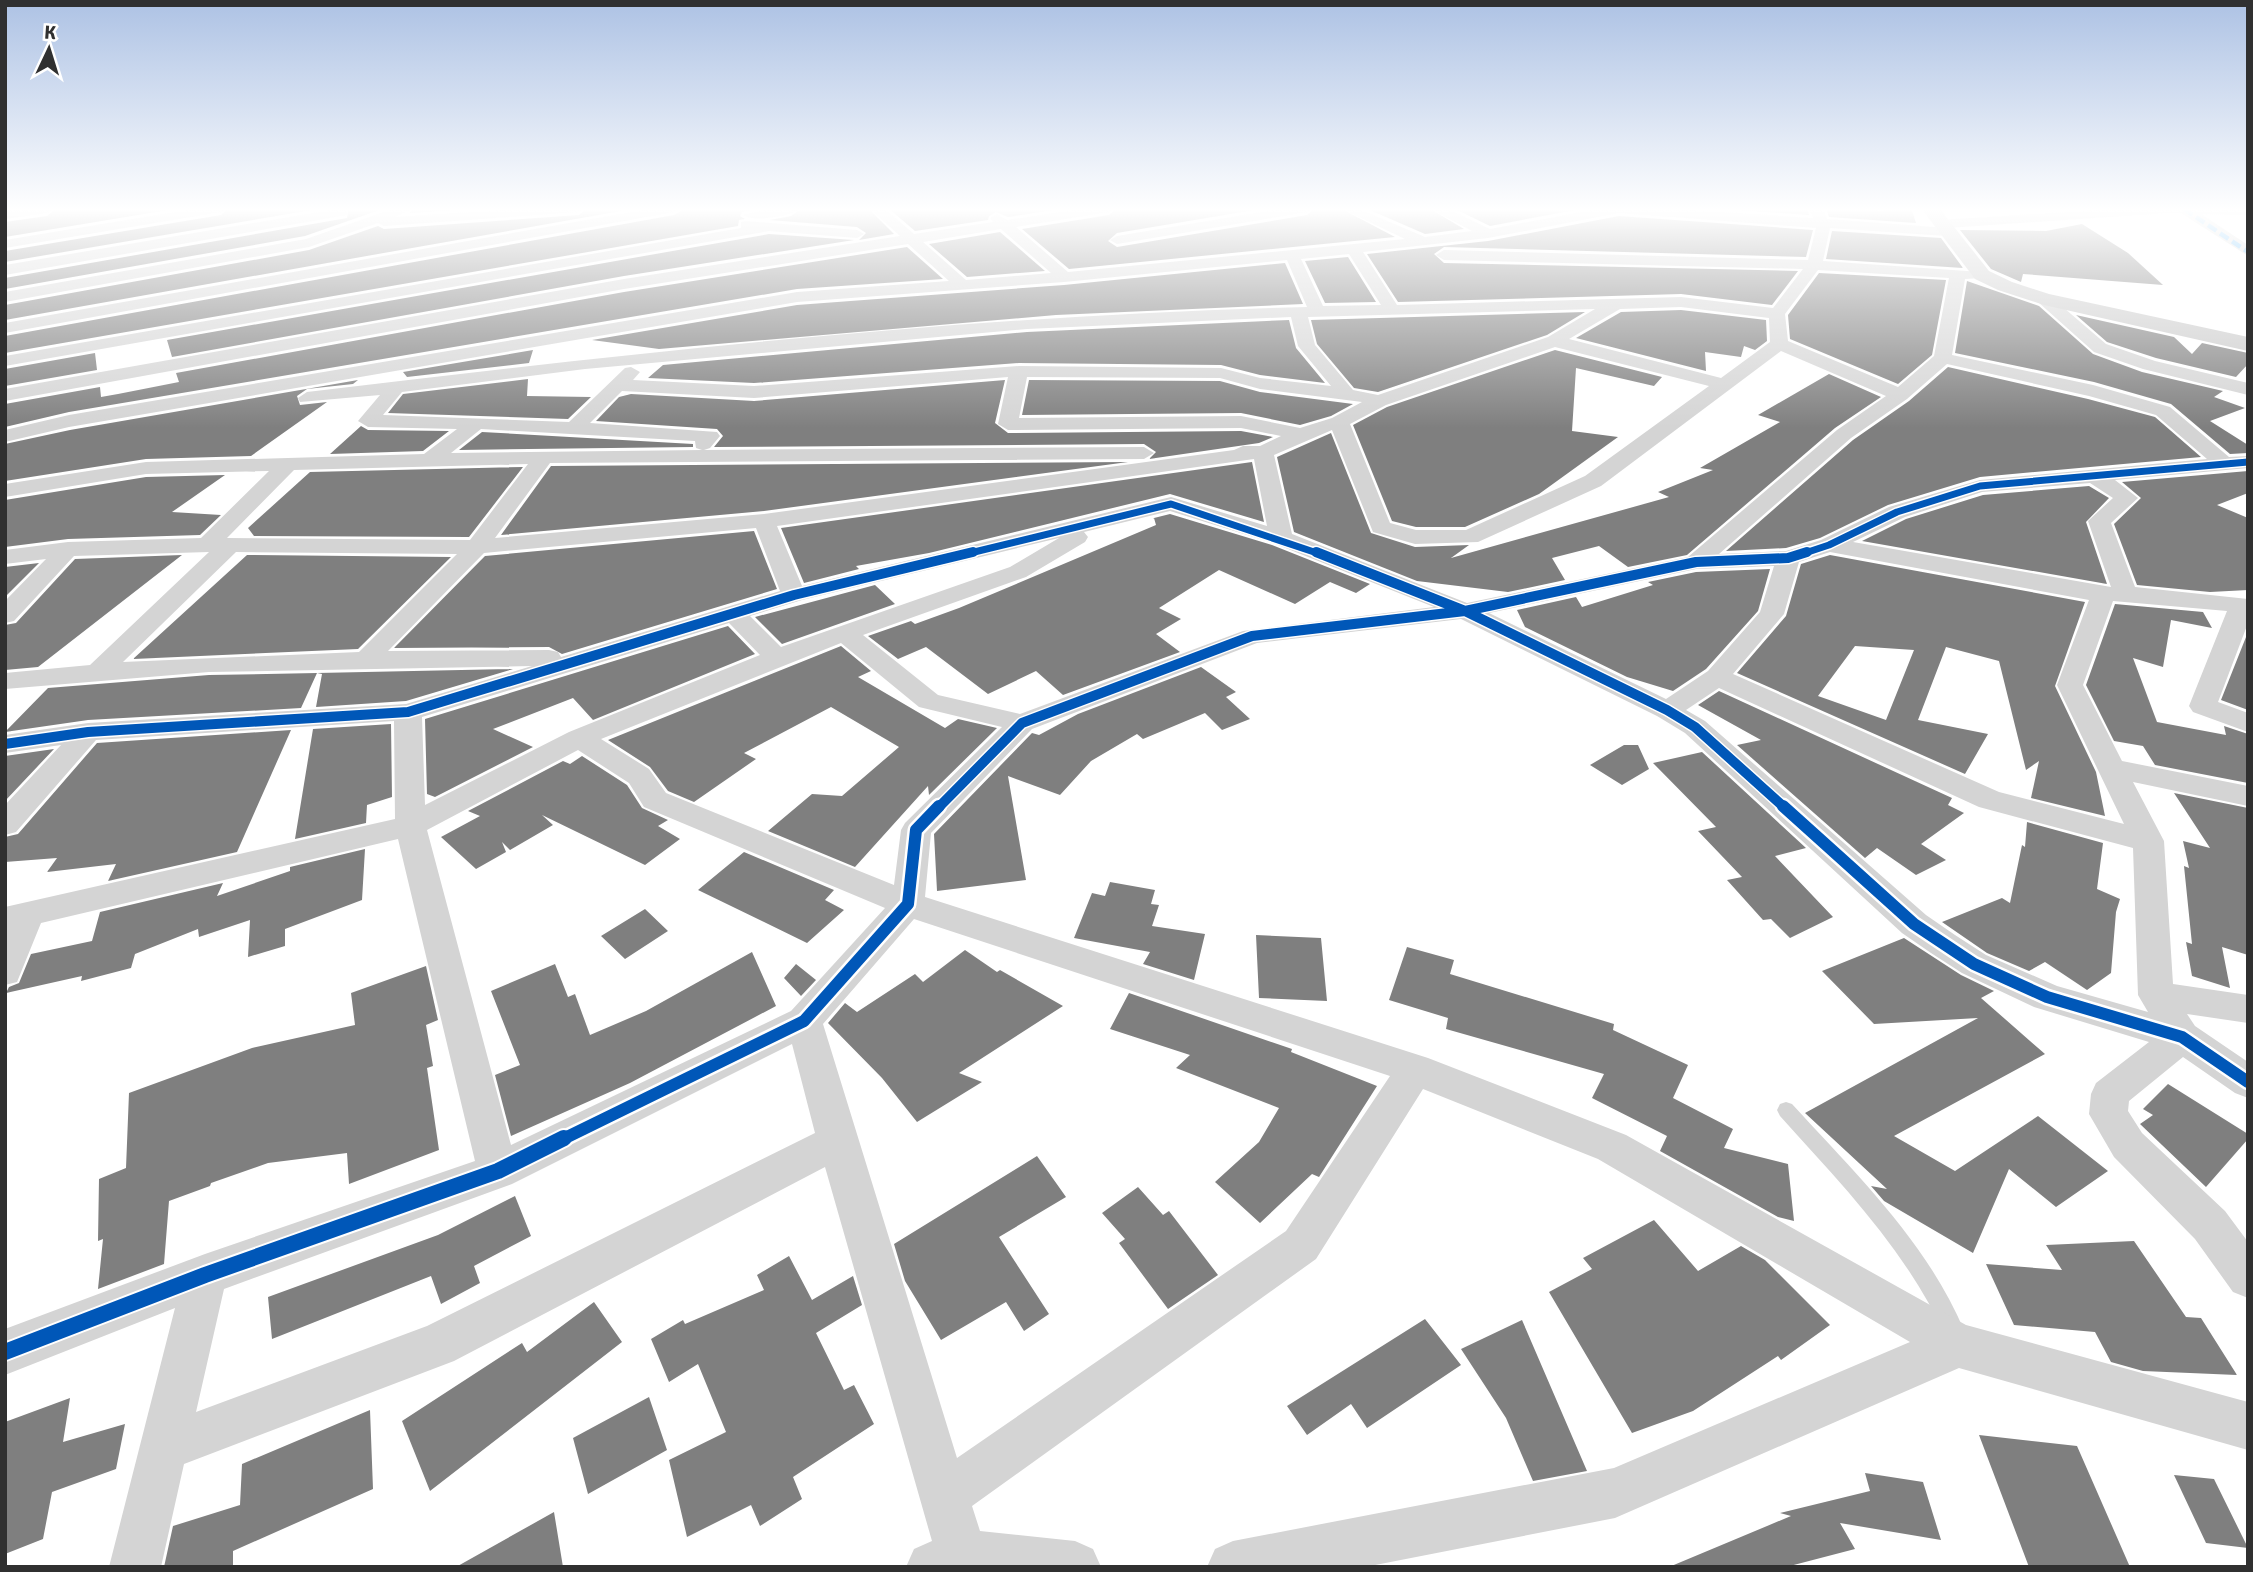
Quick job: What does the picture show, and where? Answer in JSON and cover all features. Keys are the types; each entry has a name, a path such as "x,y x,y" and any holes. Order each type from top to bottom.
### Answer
{"main road":[{"path":"1995,281 2044,299 2248,344"},
{"path":"2005,281 2057,296 2248,338"}],"street":[{"path":"60,281 60,288"},
{"path":"5,298 97,281"},
{"path":"5,328 263,281"},
{"path":"5,361 456,281"},
{"path":"5,436 410,342 640,281"},
{"path":"959,281 963,285"},
{"path":"5,395 410,342 577,337 797,297 1009,281"},
{"path":"1026,281 1027,324"},
{"path":"1304,281 1317,311"},
{"path":"1374,281 1393,310"},
{"path":"1779,344 1777,314 1802,281"},
{"path":"1696,562 1844,434 1900,395 1942,358 1957,281"},
{"path":"624,284 653,322"},
{"path":"2044,299 2100,348 2149,365 2248,389"},
{"path":"69,421 394,390 584,364 1027,324 1317,311 1681,302 1777,314"},
{"path":"5,557 68,549 219,545 477,548 764,521 1263,452 1301,434 1339,422 1379,401 1554,341 1616,304"},
{"path":"98,311 100,343"},
{"path":"1298,312 1307,346 1345,391"},
{"path":"577,337 584,364"},
{"path":"1554,341 1722,384"},
{"path":"1339,422 1381,527 1415,537 1470,537 1593,481 1779,344"},
{"path":"1779,344 1900,395"},
{"path":"574,428 646,358"},
{"path":"1942,358 2093,391 2163,411 2235,462"},
{"path":"618,385 754,392 1019,372 1221,373 1249,383 1345,391 1379,401"},
{"path":"1019,372 1008,424 1241,422 1301,434"},
{"path":"394,390 368,421 475,423 710,436 693,455"},
{"path":"431,459 475,423"},
{"path":"5,491 146,468 286,466 431,459 1263,452"},
{"path":"1263,452 1281,538"},
{"path":"367,658 477,548 544,457"},
{"path":"5,1352 205,1275 498,1171 804,1021 908,904 916,830 1022,723 1252,635 1465,611 1696,562 1788,558 1829,545 1897,512 1980,486 2235,462"},
{"path":"100,670 219,545 286,466"},
{"path":"2094,476 2127,498 2099,521 2114,594 2070,685 2148,841 2156,995 2182,1037"},
{"path":"5,744 88,732 408,712 794,595 1171,504 1281,538 1465,611 1667,710 1715,742 1914,924 1943,944 2008,981 2047,997 2182,1037 2248,1082"},
{"path":"5,972 17,917 410,826 579,738 777,657 1018,572 1105,520"},
{"path":"764,521 794,595"},
{"path":"1829,545 2114,594 2245,605 2203,706 2248,723"},
{"path":"5,616 68,549"},
{"path":"1667,710 1717,677 1772,614 1788,558"},
{"path":"733,613 777,657"},
{"path":"846,634 929,701 1022,723"},
{"path":"5,681 100,670 367,658 580,658"},
{"path":"1717,677 1990,800 2148,841"},
{"path":"408,712 410,826 498,1171"},
{"path":"5,825 88,732"},
{"path":"579,738 639,776 655,800 908,904 1415,1069 1612,1147 1958,1345 2248,1426"},
{"path":"2111,768 2248,796"},
{"path":"2156,995 2248,1009"},
{"path":"804,1021 837,1140 945,1496 947,1561 1075,1567"},
{"path":"2182,1037 2110,1094 2108,1114 2128,1144 2210,1226 2248,1277"},
{"path":"945,1496 1301,1245 1415,1069"},
{"path":"164,1448 438,1345 837,1140"},
{"path":"135,1567 205,1275"},
{"path":"1233,1567 1615,1493 1958,1345"}],"lane":[{"path":"1786,1110 1903,1244 1927,1278 1958,1345"}],"building":[{"path":"5,281 48,281 5,289"},
{"path":"136,281 223,281 5,320 5,305"},
{"path":"307,281 418,281 5,353 5,336"},
{"path":"500,281 594,281 172,357 167,340"},
{"path":"691,281 909,281 797,289 69,412 5,427 5,404 100,387 101,397 179,382 176,373"},
{"path":"1101,281 1293,281 1303,304 1056,315 659,349 592,340 797,305"},
{"path":"1315,281 1363,281 1376,302 1325,303"},
{"path":"1385,281 1790,281 1772,305 1681,294 1398,302"},
{"path":"1813,281 1946,281 1932,355 1898,384 1790,339 1788,315"},
{"path":"1968,281 2039,306 2093,354 2142,372 2223,391 2214,397 2245,408 2210,421 2248,445 2248,453 2230,454 2171,404 2094,382 1955,353"},
{"path":"2117,281 2159,281 2163,285"},
{"path":"1681,310 1766,320 1767,341 1755,350 1744,346 1741,357 1705,352 1706,371 1576,338 1621,312"},
{"path":"1585,312 1547,335 1378,392 1354,388 1317,344 1311,320"},
{"path":"2076,315 2174,337 2192,354 2202,343 2248,353 2248,364 2236,377 2156,358 2107,342"},
{"path":"1289,320 1296,348 1325,383 1260,375 1221,365 1019,363 754,383 648,378 663,365 1027,332"},
{"path":"533,350 529,363 407,377 403,372"},
{"path":"1555,350 1662,377 1654,386 1576,368 1572,431 1618,437 1539,494 1465,527 1416,527 1392,521 1353,425 1387,407"},
{"path":"95,353 97,370 5,386 5,369"},
{"path":"1948,367 2155,417 2201,457 1980,477 1888,505 1820,538 1786,548 1726,551 1853,440 1909,401"},
{"path":"1829,374 1881,397 1835,428 1687,555 1628,567 1599,546 1552,558 1565,580 1508,592 1417,581 1294,532 1277,457 1331,433 1371,533 1415,547 1469,545 1451,558 1669,497 1658,492 1713,470 1700,468 1780,422 1758,415"},
{"path":"528,379 527,396 591,397 568,419 388,413 403,394"},
{"path":"358,380 353,384 307,389 297,396 300,405 327,402 251,456 146,459 5,481 5,444 70,430"},
{"path":"1005,380 995,423 1008,433 1241,431 1273,437 1259,443 1149,459 1156,452 1144,444 714,447 723,436 717,429 596,421 619,397 631,394 754,401"},
{"path":"1029,380 1220,381 1260,392 1353,404 1331,416 1300,425 1241,413 1022,415"},
{"path":"361,426 368,430 449,431 423,451 330,454"},
{"path":"482,432 693,444 693,447 459,450"},
{"path":"1128,462 764,511 501,535 551,466"},
{"path":"1252,462 1264,522 1170,494 929,553 856,566 859,569 804,583 781,528"},
{"path":"523,467 469,537 254,536 248,528 310,472"},
{"path":"2248,471 2248,493 2217,505 2248,518 2248,590 2210,592 2137,585 2114,524 2141,498 2122,482"},
{"path":"225,475 172,512 221,515 200,535 68,539 5,547 5,500 146,477"},
{"path":"2089,486 2109,498 2086,522 2107,584 1862,541 1906,519 1983,495"},
{"path":"1170,514 1272,545 1370,584 1356,593 1330,582 1295,604 1219,570 1159,608 1181,619 1156,634 1180,652 1063,695 1036,671 988,694 926,647 898,659 868,636 911,621 915,624 959,608 1156,525 1154,518"},
{"path":"754,531 777,589 562,654 549,647 394,648 485,556"},
{"path":"182,555 38,667 5,670 5,625 16,623 75,559"},
{"path":"247,555 451,557 358,649 133,659"},
{"path":"1830,555 2085,602 2055,686 2096,772 2105,816 2031,798 2039,761 2026,770 1999,661 1946,647 1918,720 1988,734 1965,774 1737,673 1786,616 1801,564","holes":["1855,646 1914,650 1886,720 1818,696"]},
{"path":"39,563 5,597 5,567"},
{"path":"1770,569 1758,611 1706,669 1673,691 1627,677 1525,627 1517,610 1576,597 1582,607 1653,585 1648,582 1696,572"},
{"path":"875,585 895,604 782,644 755,617"},
{"path":"2115,604 2203,612 2212,628 2171,620 2163,667 2133,658 2157,722 2226,735 2224,726 2248,734 2248,783 2155,765 2143,746 2114,741 2086,685"},
{"path":"728,626 755,654 593,720 573,698 493,729 533,747 435,797 427,794 425,719"},
{"path":"2248,632 2248,710 2221,700"},
{"path":"841,646 871,671 858,677 945,728 958,719 997,728 929,795 928,786 855,867 768,831 812,794 842,796 899,747 831,707 744,753 756,759 694,802 668,791 650,767 608,740"},
{"path":"1201,667 1236,692 1226,697 1250,719 1222,730 1205,713 1143,739 1137,734 1091,761 1060,795 1008,776 1026,880 937,891 934,834 1032,733 1039,735 1078,714"},
{"path":"513,669 406,701 316,707 322,674 317,673"},
{"path":"317,673 301,708 88,720 5,732 48,688 209,675"},
{"path":"1719,691 1952,798 1948,805 1964,813 1921,844 1946,860 1916,875 1877,848 1865,858 1737,745 1761,740 1698,705"},
{"path":"391,724 392,797 367,805 366,823 295,839 313,729"},
{"path":"291,730 237,852 108,881 116,864 47,872 57,858 5,862 5,837 18,834 97,743"},
{"path":"1624,745 1638,745 1649,769 1622,785 1590,765"},
{"path":"54,749 5,801 5,756"},
{"path":"1702,752 1806,848 1775,856 1833,917 1790,938 1771,919 1763,920 1727,880 1742,877 1698,831 1716,827 1653,763"},
{"path":"582,756 627,785 642,808 668,820 658,826 680,839 645,865 542,815 553,825 510,850 502,842 506,852 476,869 441,837 480,816 468,811 563,761 570,764"},
{"path":"2174,793 2248,808 2248,955 2222,947 2230,988 2192,976 2186,942 2192,944 2184,866 2189,868 2183,841 2210,848"},
{"path":"2027,822 2103,843 2097,889 2120,899 2116,912 2111,973 2087,990 2045,962 2029,971 1987,953 1942,922 2002,898 2010,903 2022,845 2025,847"},
{"path":"365,849 362,900 285,929 285,946 248,957 250,920 199,937 198,929 135,954 131,968 81,981 82,976 6,993 9,987 19,983 31,954 92,941 100,912 223,883 217,896 290,871 290,867"},
{"path":"744,852 834,890 825,900 844,910 807,943 698,890"},
{"path":"1110,882 1155,890 1151,904 1159,905 1152,926 1205,934 1194,980 1143,964 1150,952 1074,938 1092,893 1105,896"},
{"path":"645,909 668,931 625,959 601,936"},
{"path":"1256,935 1321,938 1327,1001 1259,998"},
{"path":"1904,938 1961,975 1994,991 1981,998 2045,1054 1894,1136 1955,1171 2038,1116 2108,1171 2056,1207 2009,1169 1973,1253 1884,1201 1871,1186 1887,1189 1805,1113 1978,1018 1874,1024 1822,971"},
{"path":"1407,947 1454,960 1450,974 1614,1024 1613,1030 1688,1065 1673,1098 1733,1129 1724,1148 1788,1164 1794,1221 1778,1217 1660,1151 1667,1136 1592,1098 1604,1074 1446,1029 1448,1018 1389,1000"},
{"path":"965,950 997,972 1000,970 1063,1006 959,1073 982,1082 917,1122 882,1078 828,1023 845,1003 857,1012 915,974 923,982"},
{"path":"752,952 776,1006 630,1083 511,1136 495,1075 520,1065 491,991 555,964 568,997 575,994 590,1035 646,1011"},
{"path":"796,964 816,980 801,996 784,978"},
{"path":"426,966 438,1020 426,1025 433,1066 427,1068 439,1150 349,1184 347,1153 268,1163 211,1183 210,1186 169,1201 164,1264 98,1289 103,1239 98,1241 99,1179 126,1168 129,1093 252,1048 355,1025 351,993"},
{"path":"1129,993 1292,1049 1291,1052 1377,1086 1319,1177 1312,1174 1260,1223 1215,1182 1259,1142 1279,1108 1176,1068 1190,1055 1110,1029"},
{"path":"2168,1084 2248,1134 2248,1139 2206,1187 2140,1124 2153,1115 2143,1109"},
{"path":"1037,1156 1066,1197 999,1237 1049,1314 1024,1331 1006,1302 941,1340 905,1281 894,1244"},
{"path":"1138,1187 1163,1215 1169,1211 1218,1275 1168,1309 1119,1243 1125,1239 1102,1213"},
{"path":"515,1196 531,1236 474,1266 480,1283 441,1304 431,1276 272,1339 268,1297 438,1235"},
{"path":"1654,1220 1698,1271 1741,1246 1765,1260 1830,1325 1781,1360 1778,1356 1693,1411 1632,1433 1549,1292 1592,1269 1583,1258"},
{"path":"2134,1241 2186,1317 2201,1318 2237,1375 2143,1371 2111,1362 2095,1332 2014,1325 1986,1264 2062,1270 2046,1245"},
{"path":"789,1256 812,1300 853,1276 862,1305 816,1333 844,1390 854,1385 874,1424 793,1477 802,1499 760,1526 751,1505 687,1537 669,1460 726,1432 698,1364 669,1382 651,1339 683,1320 685,1324 764,1290 757,1275"},
{"path":"594,1302 622,1342 430,1491 402,1421 522,1343 527,1352"},
{"path":"1425,1319 1461,1365 1367,1428 1351,1404 1307,1435 1287,1406"},
{"path":"1522,1320 1587,1471 1533,1481 1506,1418 1461,1349"},
{"path":"649,1397 667,1450 588,1494 573,1438"},
{"path":"70,1398 63,1442 125,1424 116,1469 52,1492 43,1539 5,1554 5,1422"},
{"path":"370,1410 373,1489 233,1551 233,1567 164,1567 173,1526 240,1505 242,1464"},
{"path":"1979,1435 2077,1446 2130,1567 2029,1567"},
{"path":"1865,1473 1923,1482 1941,1540 1840,1523 1855,1549 1786,1567 1669,1567 1791,1516 1780,1513 1870,1491"},
{"path":"2174,1475 2214,1479 2248,1548 2206,1543"},
{"path":"554,1512 563,1567 456,1567"}],"cycle path":[{"path":"5,744 88,732 408,712 794,595 1171,504 1281,538 1465,611 1696,562 1788,558 1829,545 1897,512 1980,486 2248,462"},
{"path":"5,1352 205,1275 498,1171 804,1021 908,904 916,830 1022,723 1252,636 1465,611 1667,710 1695,727 1914,924 1974,964 2047,997 2182,1037 2248,1082"}]}
